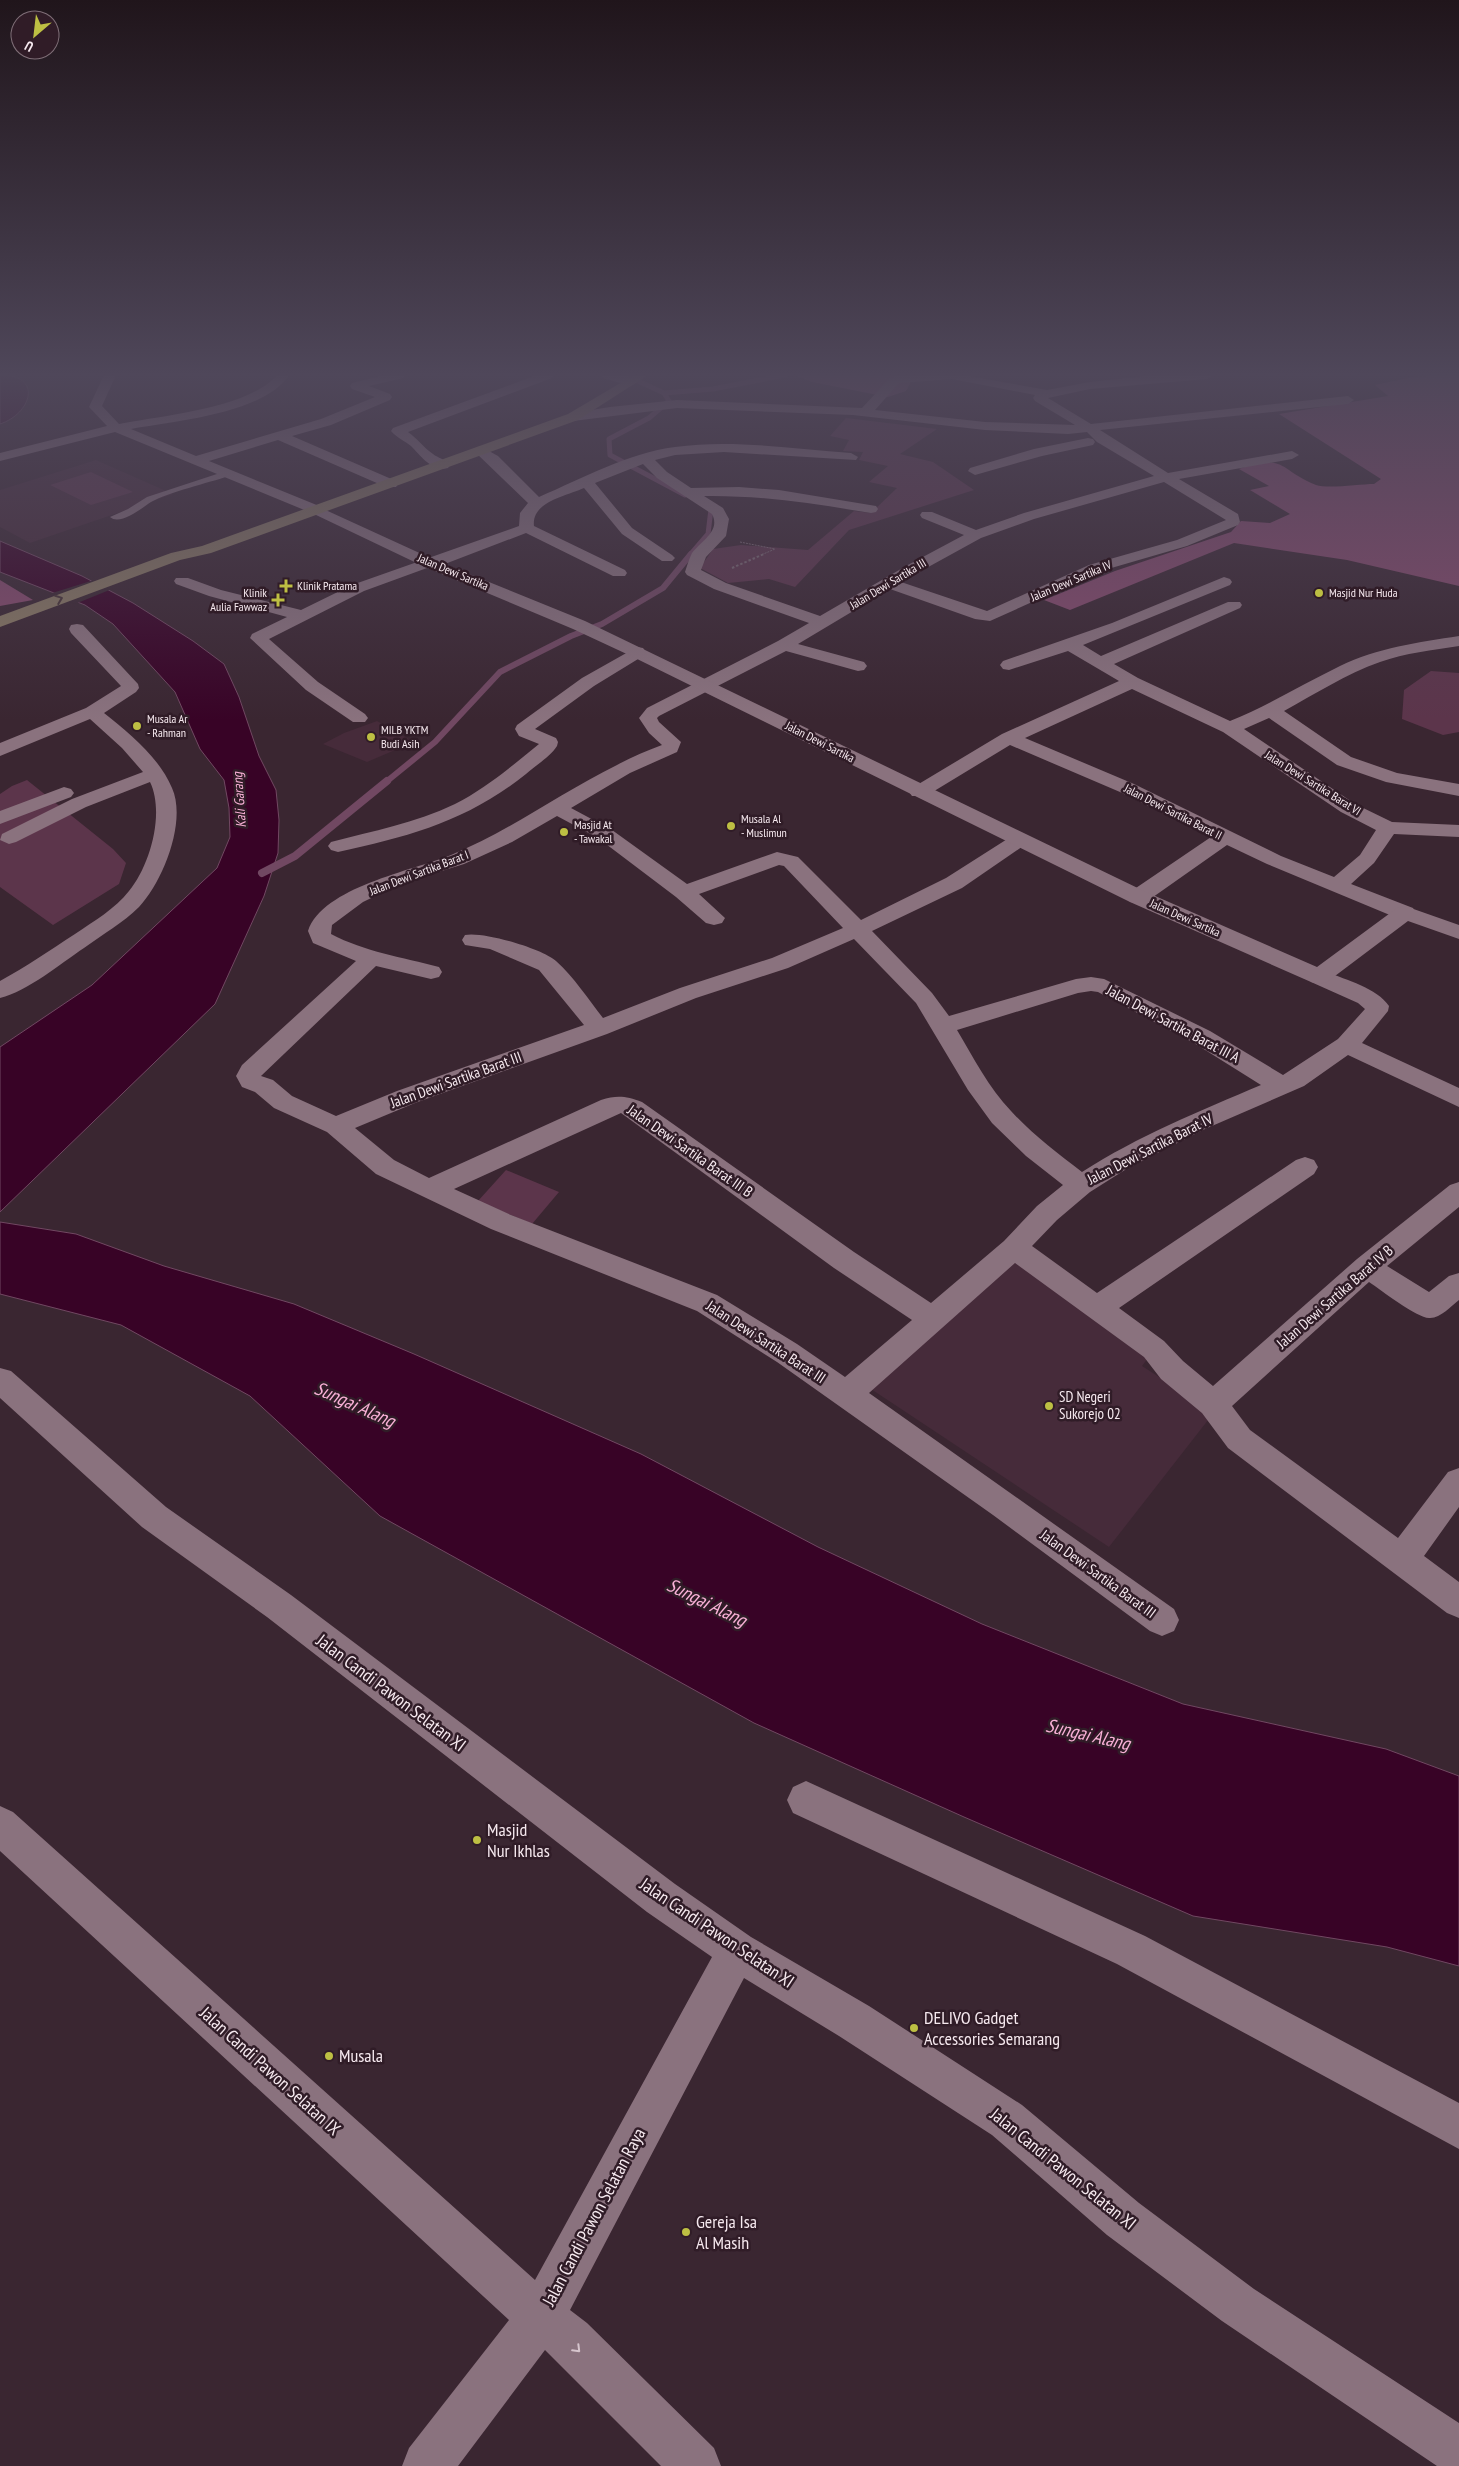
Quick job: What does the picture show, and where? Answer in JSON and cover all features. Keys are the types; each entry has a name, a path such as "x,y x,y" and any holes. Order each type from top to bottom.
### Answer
{"main road":[{"path":"7,619 149,572 189,562 206,550 375,490"},
{"path":"0,631 29,624 149,572"}],"street":[{"name":"Jalan Dewi Sartika","path":"266,490 319,511 430,563 616,642 919,792 1138,897 1366,998 1376,1006"},
{"path":"525,490 537,502"},
{"path":"527,528 525,520 527,510 537,502 568,490"},
{"path":"592,490 627,531 667,558"},
{"path":"687,490 718,511 722,519 718,536 699,555 700,576 720,586 823,623"},
{"name":"Jalan Dewi Sartika III","path":"705,685 784,645 888,583 976,535 1029,516 1120,490"},
{"name":"Jalan Dewi Sartika IV","path":"888,583 981,616 990,616 1095,568 1216,532 1233,522 1233,517 1188,490"},
{"path":"690,492 779,494 870,509"},
{"path":"927,515 976,535"},
{"path":"359,718 312,686 258,640 358,588 527,528 619,574"},
{"path":"182,581 215,593 303,616"},
{"path":"1009,665 1070,645 1168,608 1224,582"},
{"path":"1101,663 1234,605"},
{"path":"0,750 92,712 130,688 129,684 77,629"},
{"path":"1070,645 1132,682 1230,728 1271,711 1347,669 1376,658 1409,649 1459,641"},
{"path":"784,645 858,666"},
{"path":"338,846 371,839 450,814 482,796 548,746 549,742 524,730 588,682 637,652"},
{"path":"919,792 1009,738 1132,682"},
{"name":"Jalan Dewi Sartika Barat I","path":"431,972 371,959 321,938 322,922 356,897 393,880 457,860 505,838 623,768 670,748 672,742 656,730 650,722 650,715 705,685"},
{"path":"1271,711 1325,750 1352,764 1393,778 1459,790"},
{"path":"3,985 98,928 138,894 159,850 167,826 166,805 161,784 128,742 92,712"},
{"name":"Jalan Dewi Sartika Barat VI","path":"1230,728 1295,774 1348,808 1388,828 1459,831"},
{"name":"Jalan Dewi Sartika Barat II","path":"1009,738 1127,788 1224,837 1336,886 1405,913"},
{"path":"0,818 150,769"},
{"path":"9,838 150,769"},
{"path":"557,808 605,834 684,892 714,918"},
{"path":"1336,886 1367,859 1388,828"},
{"path":"1138,897 1224,837"},
{"name":"Jalan Dewi Sartika Barat III","path":"336,1126 406,1097 599,1028 688,993 780,963 857,930 954,883 1019,840"},
{"path":"684,892 777,858 791,861 820,888 857,930 924,998 977,1084 1001,1118 1035,1149 1081,1184"},
{"path":"1319,978 1405,913 1459,932"},
{"path":"473,940 495,943 547,965 599,1028"},
{"name":"Jalan Dewi Sartika Barat III","path":"371,959 251,1071 248,1076 251,1080 264,1086 283,1102 336,1126 385,1166 429,1189 501,1222 707,1302 787,1353 846,1394 1162,1620"},
{"name":"Jalan Dewi Sartika Barat III A","path":"943,1026 1076,986 1091,984 1104,986 1209,1041 1282,1086"},
{"name":"Jalan Dewi Sartika Barat IV","path":"846,1394 1014,1248 1047,1214 1081,1184 1119,1161 1196,1123 1282,1086 1347,1046 1376,1011 1376,1006"},
{"path":"1347,1046 1459,1098"},
{"name":"Jalan Dewi Sartika Barat III B","path":"429,1189 610,1106 622,1104 633,1108 844,1260 932,1319"},
{"path":"1098,1307 1305,1167"},
{"name":"Jalan Dewi Sartika Barat IV B","path":"1213,1404 1368,1267 1459,1192"},
{"path":"1014,1248 1098,1307 1154,1350 1172,1370 1213,1404 1239,1439 1459,1602"},
{"path":"1368,1267 1430,1307 1459,1284"},
{"name":"Jalan Candi Pawon Selatan XI","path":"0,1380 154,1517 279,1606 661,1898 737,1951 854,2021 1007,2120 1123,2219 1238,2305 1459,2452"},
{"path":"1401,1560 1459,1482"},
{"path":"806,1800 1131,1950 1459,2127"},
{"name":"Jalan Candi Pawon Selatan IX","path":"0,1826 541,2317 570,2340 696,2466"},
{"name":"Jalan Candi Pawon Selatan Raya","path":"427,2466 541,2317 737,1951"}],"lane":[{"path":"115,517 132,511 150,499 177,490"}],"path":[{"path":"700,576 775,549 748,543 714,540"}],"shaded area":[{"path":"0,490 164,490 173,494 30,543 0,527"},
{"path":"60,490 129,490 133,492 91,505"},
{"path":"895,490 974,490 849,530 795,587 769,579 728,583 700,568 713,549 741,545 808,550 854,511 871,513"},
{"path":"1250,490 1459,490 1459,586 1347,560 1234,543 1070,610 1044,600 1115,571 1231,532 1241,521 1270,523 1290,514"},
{"path":"0,580 33,600 0,606"},
{"path":"1431,671 1459,673 1459,732 1443,735 1402,719 1404,690"},
{"name":"MILB YKTM Budi Asih","path":"377,721 414,742 367,762 323,744 344,733"},
{"path":"27,780 113,849 126,863 119,884 53,925 0,887 0,794 12,786"},
{"path":"506,1170 559,1192 532,1224 478,1201"},
{"name":"SD Negeri Sukorejo 02","path":"1015,1263 1151,1354 1142,1366 1190,1397 1212,1415 1109,1547 871,1389"}],"water":[{"name":"Kali Garang","path":"0,541 82,576 133,603 193,641 224,664 239,697 259,756 276,790 279,820 278,853 264,896 215,1004 0,1212 0,1047 92,985 217,868 230,837 229,808 224,780 200,749 175,692 113,624 85,605 0,572"},
{"name":"Sungai Alang","path":"0,1222 76,1234 164,1266 294,1304 414,1354 641,1454 818,1547 982,1624 1183,1704 1386,1749 1459,1776 1459,1966 1387,1947 1193,1916 964,1817 754,1723 380,1516 250,1396 121,1325 0,1294"}],"pier":[{"path":"94,580 112,589 75,604 49,594"}],"waterway":[{"path":"676,490 685,495"},
{"path":"690,555 708,534 711,509 704,505"},
{"path":"386,782 435,742 500,672 571,636 602,624 663,588 691,554"},
{"path":"262,873 295,856 387,781"}],"place":[{"name":"Klinik Pratama","path":"286,586"},
{"name":"Masjid Nur Huda","path":"1319,593"},
{"name":"Klinik Aulia Fawwaz","path":"278,600"},
{"name":"Musala Ar - Rahman","path":"137,726"},
{"name":"MILB YKTM Budi Asih","path":"371,737"},
{"name":"Musala Al - Muslimun","path":"731,826"},
{"name":"Masjid At - Tawakal","path":"564,832"},
{"name":"SD Negeri Sukorejo 02","path":"1049,1406"},
{"name":"Masjid Nur Ikhlas","path":"477,1840"},
{"name":"DELIVO Gadget Accessories Semarang","path":"914,2028"},
{"name":"Musala","path":"329,2056"},
{"name":"Gereja Isa Al Masih","path":"686,2232"}]}
